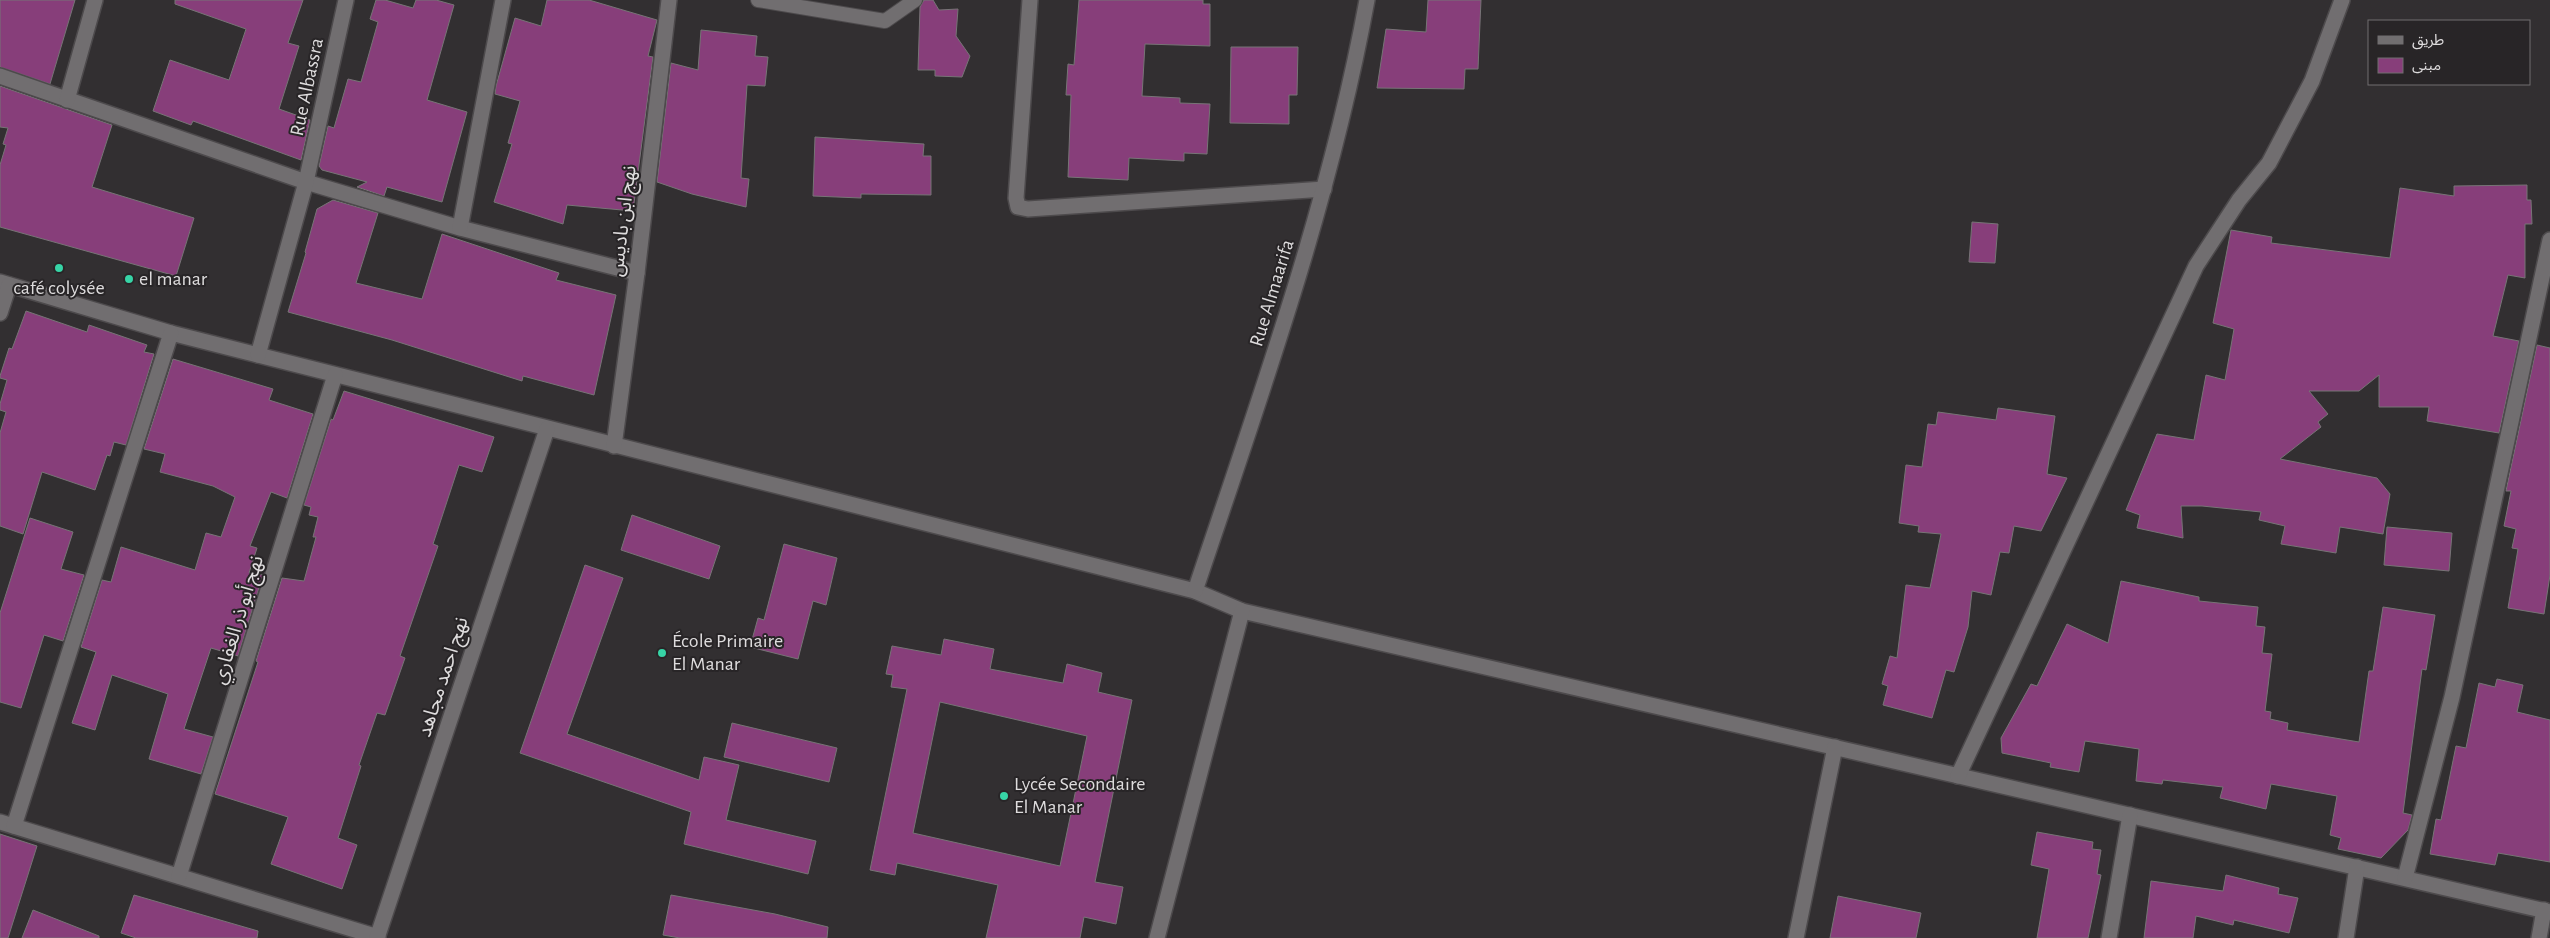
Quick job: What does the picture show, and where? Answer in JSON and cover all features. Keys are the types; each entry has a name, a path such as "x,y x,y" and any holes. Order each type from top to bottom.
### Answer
{"street":[{"path":"67,100 95,0"},
{"name":"Rue Albassra","path":"258,355 306,182 346,0"},
{"path":"460,228 502,0"},
{"name":"نهج ابن باديس","path":"614,446 637,273 669,0"},
{"path":"1030,0 1016,198 1018,207 1028,208 1324,189"},
{"name":"Rue Almaarifa","path":"1194,592 1284,326 1324,189 1367,0"},
{"path":"1958,776 2196,266 2239,200 2269,163 2312,81 2342,0"},
{"path":"0,76 306,182 460,228 637,273"},
{"path":"2405,878 2452,697 2546,271 2550,240"},
{"path":"0,313 5,284 171,333 1194,592 1242,611 2547,911 2539,938"},
{"path":"171,333 7,824 378,937"},
{"name":"نهج أبو ذر الغفاري","path":"179,876 336,375"},
{"name":"نهج احمد مجاهد","path":"378,937 547,429"},
{"path":"1158,938 1242,611"},
{"path":"1796,938 1835,747"},
{"path":"2109,938 2130,815"},
{"path":"2346,938 2357,867"}],"lane":[{"path":"758,0 885,21 915,0"}],"building":[{"path":"0,0 75,0 50,84 0,67"},
{"path":"175,0 303,0 288,43 299,46 279,109 310,120 301,160 193,121 191,125 153,111 170,60 229,80 246,29 175,4"},
{"path":"376,0 385,0 413,8 416,0 436,0 454,5 427,100 467,112 442,202 387,187 384,196 357,187 367,182 322,170 319,166 328,126 334,128 348,79 361,82 378,22 370,19"},
{"path":"547,0 589,0 657,20 648,56 653,57 633,211 567,205 563,224 494,202 512,144 508,143 520,101 495,94 496,86 515,18 541,26"},
{"path":"924,0 933,0 939,10 958,9 956,36 970,56 962,77 935,76 935,70 918,70 920,7"},
{"path":"1079,0 1203,0 1203,4 1210,4 1210,46 1145,44 1142,96 1180,98 1180,103 1210,104 1207,154 1184,153 1184,161 1129,158 1128,180 1068,177 1071,95 1066,95 1068,64 1074,65"},
{"path":"1428,0 1481,0 1478,69 1465,69 1464,89 1377,88 1386,29 1426,32"},
{"path":"701,30 757,36 755,56 768,57 765,86 747,85 741,178 749,179 746,207 692,194 657,182 671,63 698,70"},
{"path":"1231,47 1298,47 1297,95 1289,95 1289,124 1230,123"},
{"path":"0,86 112,125 92,187 194,218 176,276 0,227 0,165 6,145 3,144 8,128 0,127"},
{"path":"815,137 924,144 923,156 931,156 931,195 861,194 861,198 813,196"},
{"path":"2527,185 2527,200 2531,200 2532,224 2525,224 2525,278 2508,275 2493,336 2519,341 2499,433 2427,421 2429,407 2379,407 2379,375 2359,391 2309,391 2328,414 2318,422 2321,427 2280,459 2377,478 2390,494 2383,534 2340,527 2336,553 2281,544 2285,526 2259,520 2261,512 2202,506 2181,506 2183,538 2137,528 2140,515 2126,510 2157,434 2194,440 2206,375 2225,380 2234,329 2213,323 2231,230 2272,237 2271,243 2390,258 2400,188 2454,196 2454,186"},
{"path":"333,200 378,213 356,283 422,299 442,234 559,273 556,280 616,295 594,395 523,376 522,381 392,340 288,312 317,209"},
{"path":"1972,222 1998,224 1995,263 1969,262"},
{"path":"26,311 87,332 89,325 147,345 144,352 154,354 126,445 114,442 110,456 107,455 95,490 42,472 23,534 0,526 0,433 6,412 0,410 0,404 7,380 0,378 0,376 9,348 12,349"},
{"path":"2537,345 2550,348 2550,575 2544,614 2508,608 2518,549 2512,548 2516,529 2504,526 2511,491 2506,491"},
{"path":"173,359 273,389 269,400 313,414 287,498 271,492 250,546 257,548 249,573 263,575 238,656 211,648 184,729 213,737 201,774 149,759 168,694 112,675 95,730 72,723 96,652 81,647 102,580 111,582 121,547 195,570 206,533 221,537 235,497 213,486 160,472 165,454 144,449"},
{"path":"344,391 494,437 482,472 459,465 433,544 438,546 400,656 405,658 385,715 377,713 359,765 361,766 338,838 357,845 342,889 271,864 288,817 215,794 258,662 256,661 282,578 304,581 316,537 313,537 318,517 309,515 311,507 304,505 331,419 333,420"},
{"path":"1998,408 2055,416 2047,474 2067,478 2041,531 2014,526 2009,553 2000,552 1991,595 1972,591 1968,627 1954,672 1946,670 1932,718 1883,705 1888,686 1882,684 1890,656 1897,658 1906,585 1930,588 1941,534 1918,532 1919,526 1899,523 1906,465 1922,467 1928,424 1936,425 1938,412 1996,420"},
{"path":"632,515 720,546 709,579 621,550"},
{"path":"30,518 73,532 61,569 84,575 63,641 44,635 21,708 0,702 0,613"},
{"path":"2387,527 2452,533 2449,571 2384,565"},
{"path":"784,544 837,558 826,605 813,601 798,659 750,647 758,618 764,620"},
{"path":"585,565 623,578 567,734 699,780 704,757 739,765 726,820 816,841 808,874 684,844 691,812 520,753"},
{"path":"2121,581 2199,597 2199,601 2258,607 2256,626 2265,627 2262,653 2272,654 2265,711 2271,712 2270,719 2288,723 2287,730 2359,742 2369,671 2373,671 2383,607 2435,615 2426,670 2422,669 2403,813 2412,815 2408,830 2381,858 2338,849 2341,838 2330,835 2337,796 2271,784 2266,809 2220,798 2223,787 2163,780 2162,784 2136,781 2139,749 2085,741 2079,772 2050,767 2051,763 2002,753 2001,738 2031,684 2037,686 2067,624 2108,643"},
{"path":"944,639 994,649 990,669 1063,683 1067,664 1102,673 1098,692 1132,700 1095,882 1123,887 1116,924 1084,917 1080,938 986,938 998,885 897,863 895,875 870,870 907,689 891,687 893,675 886,674 892,646 941,655","holes":["940,702 1087,736 1060,866 913,833"]},
{"path":"2497,679 2523,685 2517,712 2550,720 2550,862 2498,853 2495,865 2430,854 2436,819 2441,820 2456,746 2466,748 2479,683 2495,687"},
{"path":"732,723 837,748 829,782 724,757"},
{"path":"2037,832 2093,842 2092,849 2101,850 2097,874 2101,875 2088,938 2037,938 2049,869 2031,865"},
{"path":"0,834 37,846 8,938 0,938"},
{"path":"2226,875 2279,888 2278,894 2298,898 2289,933 2234,920 2233,925 2196,916 2193,938 2144,938 2151,881 2223,891"},
{"path":"134,895 258,931 257,938 136,938 121,933"},
{"path":"671,895 775,914 828,927 827,938 680,938 663,935"},
{"path":"1838,896 1921,913 1916,938 1830,938"},
{"path":"33,910 99,936 99,938 22,938"}],"place":[{"name":"café colysée","path":"59,268"},
{"name":"el manar","path":"129,279"},
{"name":"École Primaire El Manar","path":"662,653"},
{"name":"Lycée Secondaire El Manar","path":"1004,796"}]}
